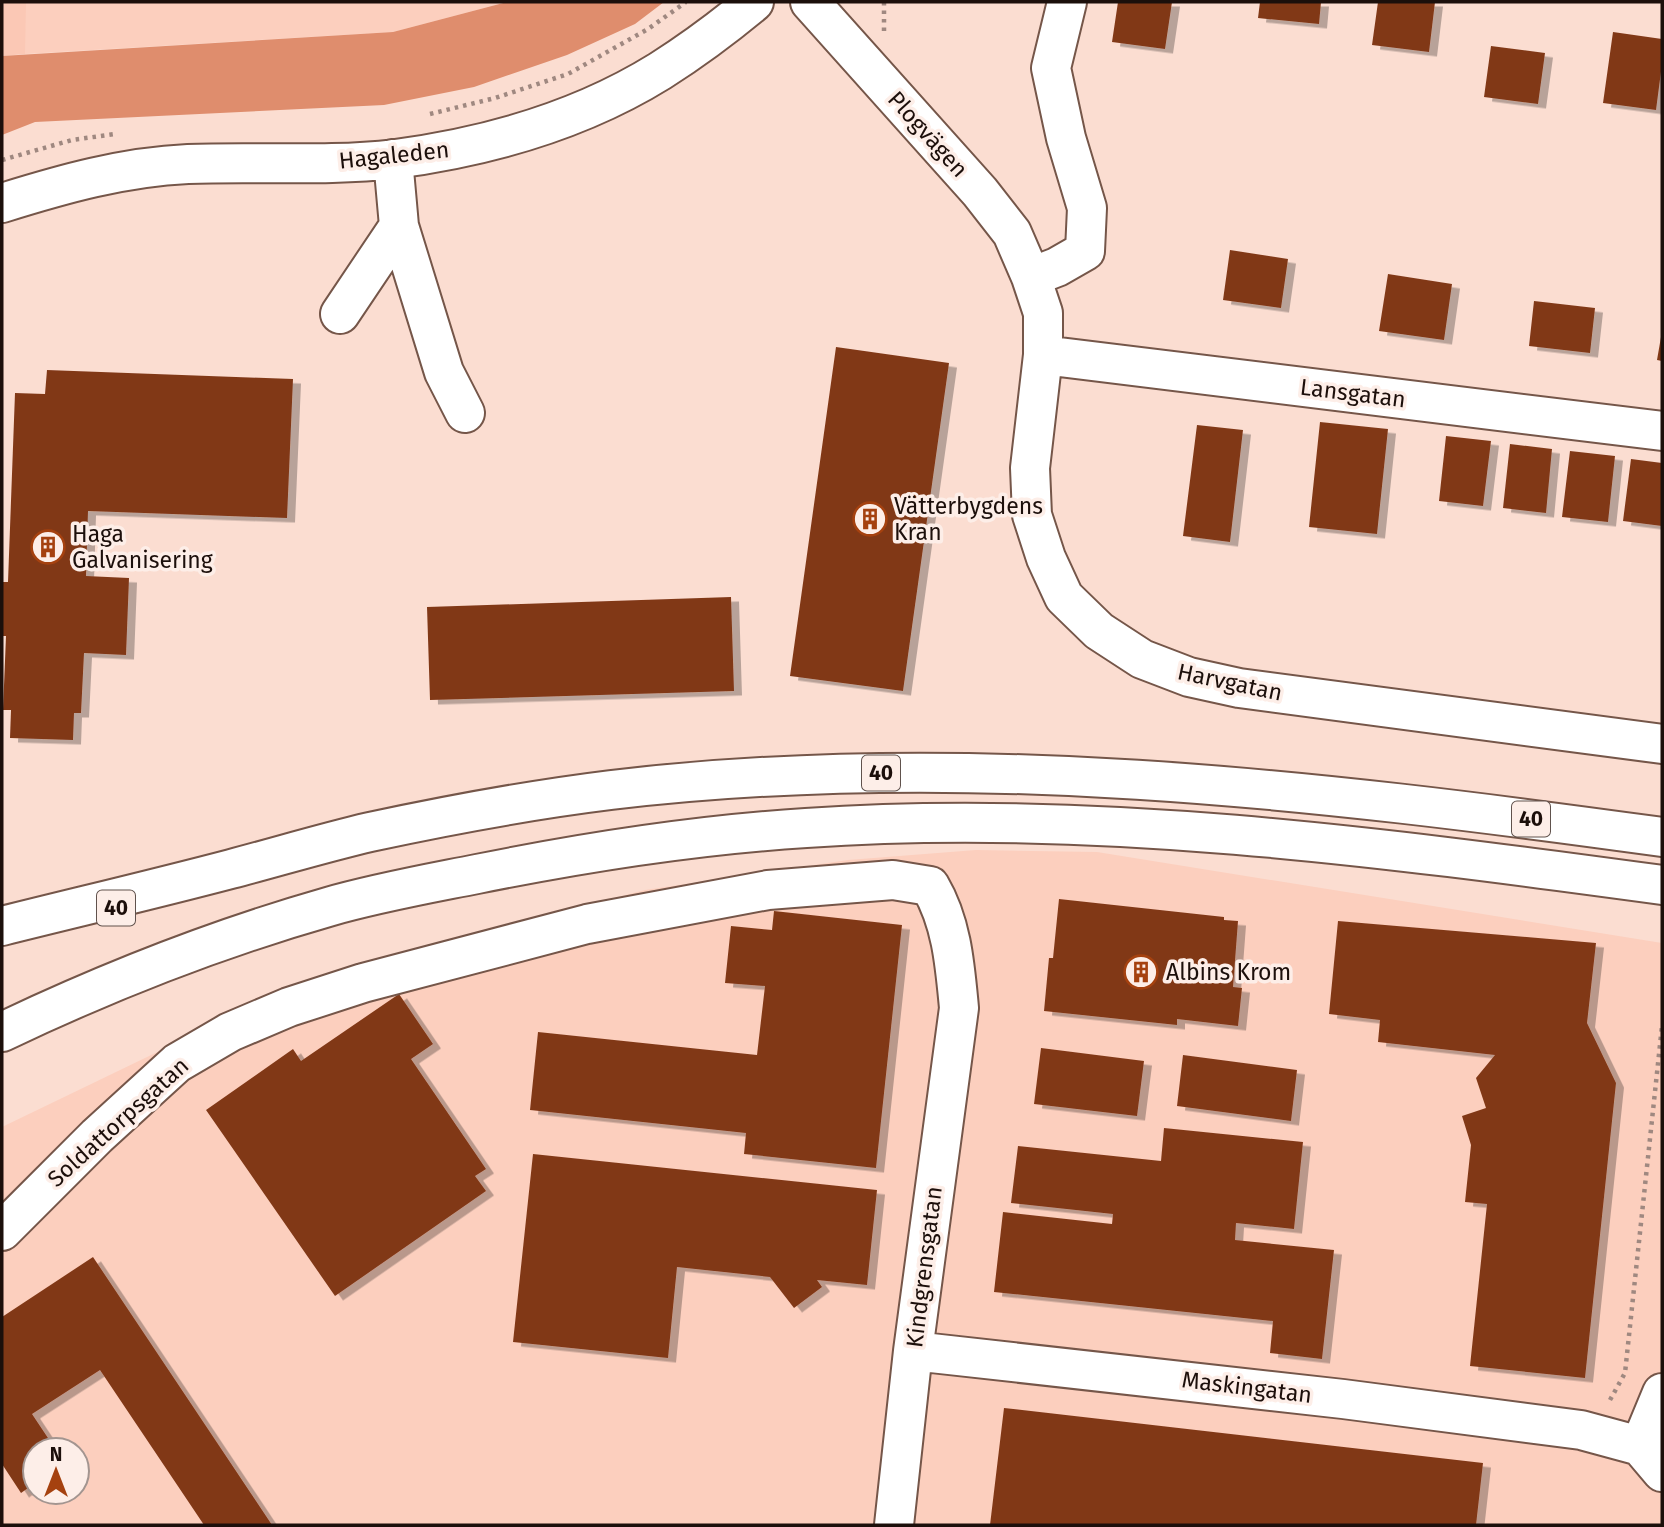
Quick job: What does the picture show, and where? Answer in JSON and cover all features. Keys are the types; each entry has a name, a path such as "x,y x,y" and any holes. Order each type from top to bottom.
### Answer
{"main road":[{"name":"Hagaleden","path":"2,203 117,171 188,164 283,165 393,159 458,149 529,129 603,102 659,72 719,31 754,2"},
{"name":"Plogvägen","path":"810,2 980,192 1012,233 1031,276"},
{"path":"1031,276 1057,267 1085,251 1087,208 1066,138 1051,68 1067,2"},
{"path":"393,159 399,226 444,372 465,413"},
{"path":"340,314 399,226"},
{"name":"Harvgatan","path":"1031,276 1043,313 1043,355 1030,468 1032,515 1046,558 1064,597 1099,631 1142,659 1189,677 1239,688 1662,744"},
{"name":"Lansgatan","path":"1043,355 1662,431"},
{"name":"40","path":"2,953 78,921 233,869 366,833 490,807 610,790 736,778 869,772 1122,778 1254,788 1662,836"},
{"name":"40","path":"2,1032 162,962 328,907 570,855 690,837 810,827 949,823 1186,831 1389,851 1662,886"},
{"path":"2,926 233,869"},
{"name":"Soldattorpsgatan","path":"2,1231 97,1136 177,1063 230,1032 289,1007 363,983 587,924 768,890 893,880 930,886 942,905 954,953 959,1008"},
{"name":"Kindgrensgatan","path":"894,1525 913,1351 959,1008"},
{"name":"Maskingatan","path":"913,1351 1343,1399 1581,1430 1651,1459"},
{"path":"1651,1459 1662,1393"}],"path":[{"path":"428,115 495,98 568,74 648,29 686,2"},
{"path":"884,2 884,35"},
{"path":"2,160 72,140 123,132"},
{"path":"1581,1430 1614,1396 1625,1373 1662,1026"}],"shaded area":[{"path":"2,2 26,2 25,54 2,56"},
{"path":"25,2 507,2 393,32 25,54"},
{"path":"507,2 664,2 635,24 567,55 474,87 384,105 35,122 2,135 2,56 393,32"},
{"path":"976,850 1097,852 1662,943 1662,1525 2,1525 2,1127 174,1044 401,954 645,890 848,860"}],"building":[{"path":"1118,2 1172,2 1165,49 1112,42"},
{"path":"1260,2 1321,2 1319,24 1258,18"},
{"path":"1378,2 1435,2 1429,52 1372,45"},
{"path":"1613,32 1662,39 1662,64 1656,110 1603,103"},
{"path":"1491,46 1545,53 1538,104 1484,97"},
{"path":"1230,250 1288,259 1281,308 1223,300"},
{"path":"1388,274 1452,284 1444,340 1379,331"},
{"path":"1534,301 1595,308 1590,353 1529,346"},
{"path":"1662,337 1662,361 1657,360"},
{"name":"Vätterbygdens Kran","path":"836,347 949,363 903,691 790,676"},
{"name":"Haga Galvanisering","path":"47,370 293,379 287,518 88,511 86,576 129,578 126,655 84,653 81,713 74,713 73,740 10,738 11,710 3,710 6,636 2,636 2,582 8,582 15,393 45,394"},
{"path":"1320,422 1388,429 1377,534 1309,527"},
{"path":"1197,425 1243,430 1230,542 1183,536"},
{"path":"1446,436 1491,441 1483,506 1439,501"},
{"path":"1510,444 1552,449 1546,513 1503,508"},
{"path":"1570,451 1615,456 1608,522 1562,517"},
{"path":"1631,459 1662,463 1662,526 1623,521"},
{"path":"731,597 734,691 430,700 427,607"},
{"name":"Albins Krom","path":"1059,899 1224,917 1224,920 1238,921 1233,987 1242,988 1238,1026 1177,1019 1177,1025 1044,1011"},
{"path":"774,911 902,925 876,1168 744,1154 746,1133 530,1110 538,1032 757,1055 765,986 725,983 731,926 772,930"},
{"path":"1338,921 1596,943 1587,1023 1616,1083 1585,1378 1470,1366 1487,1204 1465,1202 1471,1145 1462,1116 1486,1108 1476,1078 1495,1055 1378,1042 1380,1020 1329,1014"},
{"path":"399,994 433,1044 411,1059 486,1169 475,1176 486,1191 335,1296 206,1110 293,1049 301,1061"},
{"path":"1041,1048 1144,1061 1137,1116 1034,1104"},
{"path":"1183,1055 1297,1070 1291,1121 1177,1106"},
{"path":"1164,1128 1303,1142 1294,1229 1236,1223 1235,1240 1334,1250 1322,1359 1270,1353 1273,1321 994,1292 1003,1212 1112,1224 1113,1214 1011,1203 1018,1146 1161,1161"},
{"path":"533,1154 877,1190 867,1285 817,1280 822,1287 794,1308 770,1277 677,1267 668,1358 513,1342"},
{"path":"93,1257 272,1525 204,1525 100,1370 32,1414 47,1436 21,1436 21,1493 2,1464 2,1317"},
{"path":"1004,1408 1483,1463 1476,1525 990,1525"}],"place":[{"name":"Vätterbygdens Kran","path":"870,519"},
{"name":"Haga Galvanisering","path":"48,547"},
{"name":"Albins Krom","path":"1141,972"}]}
